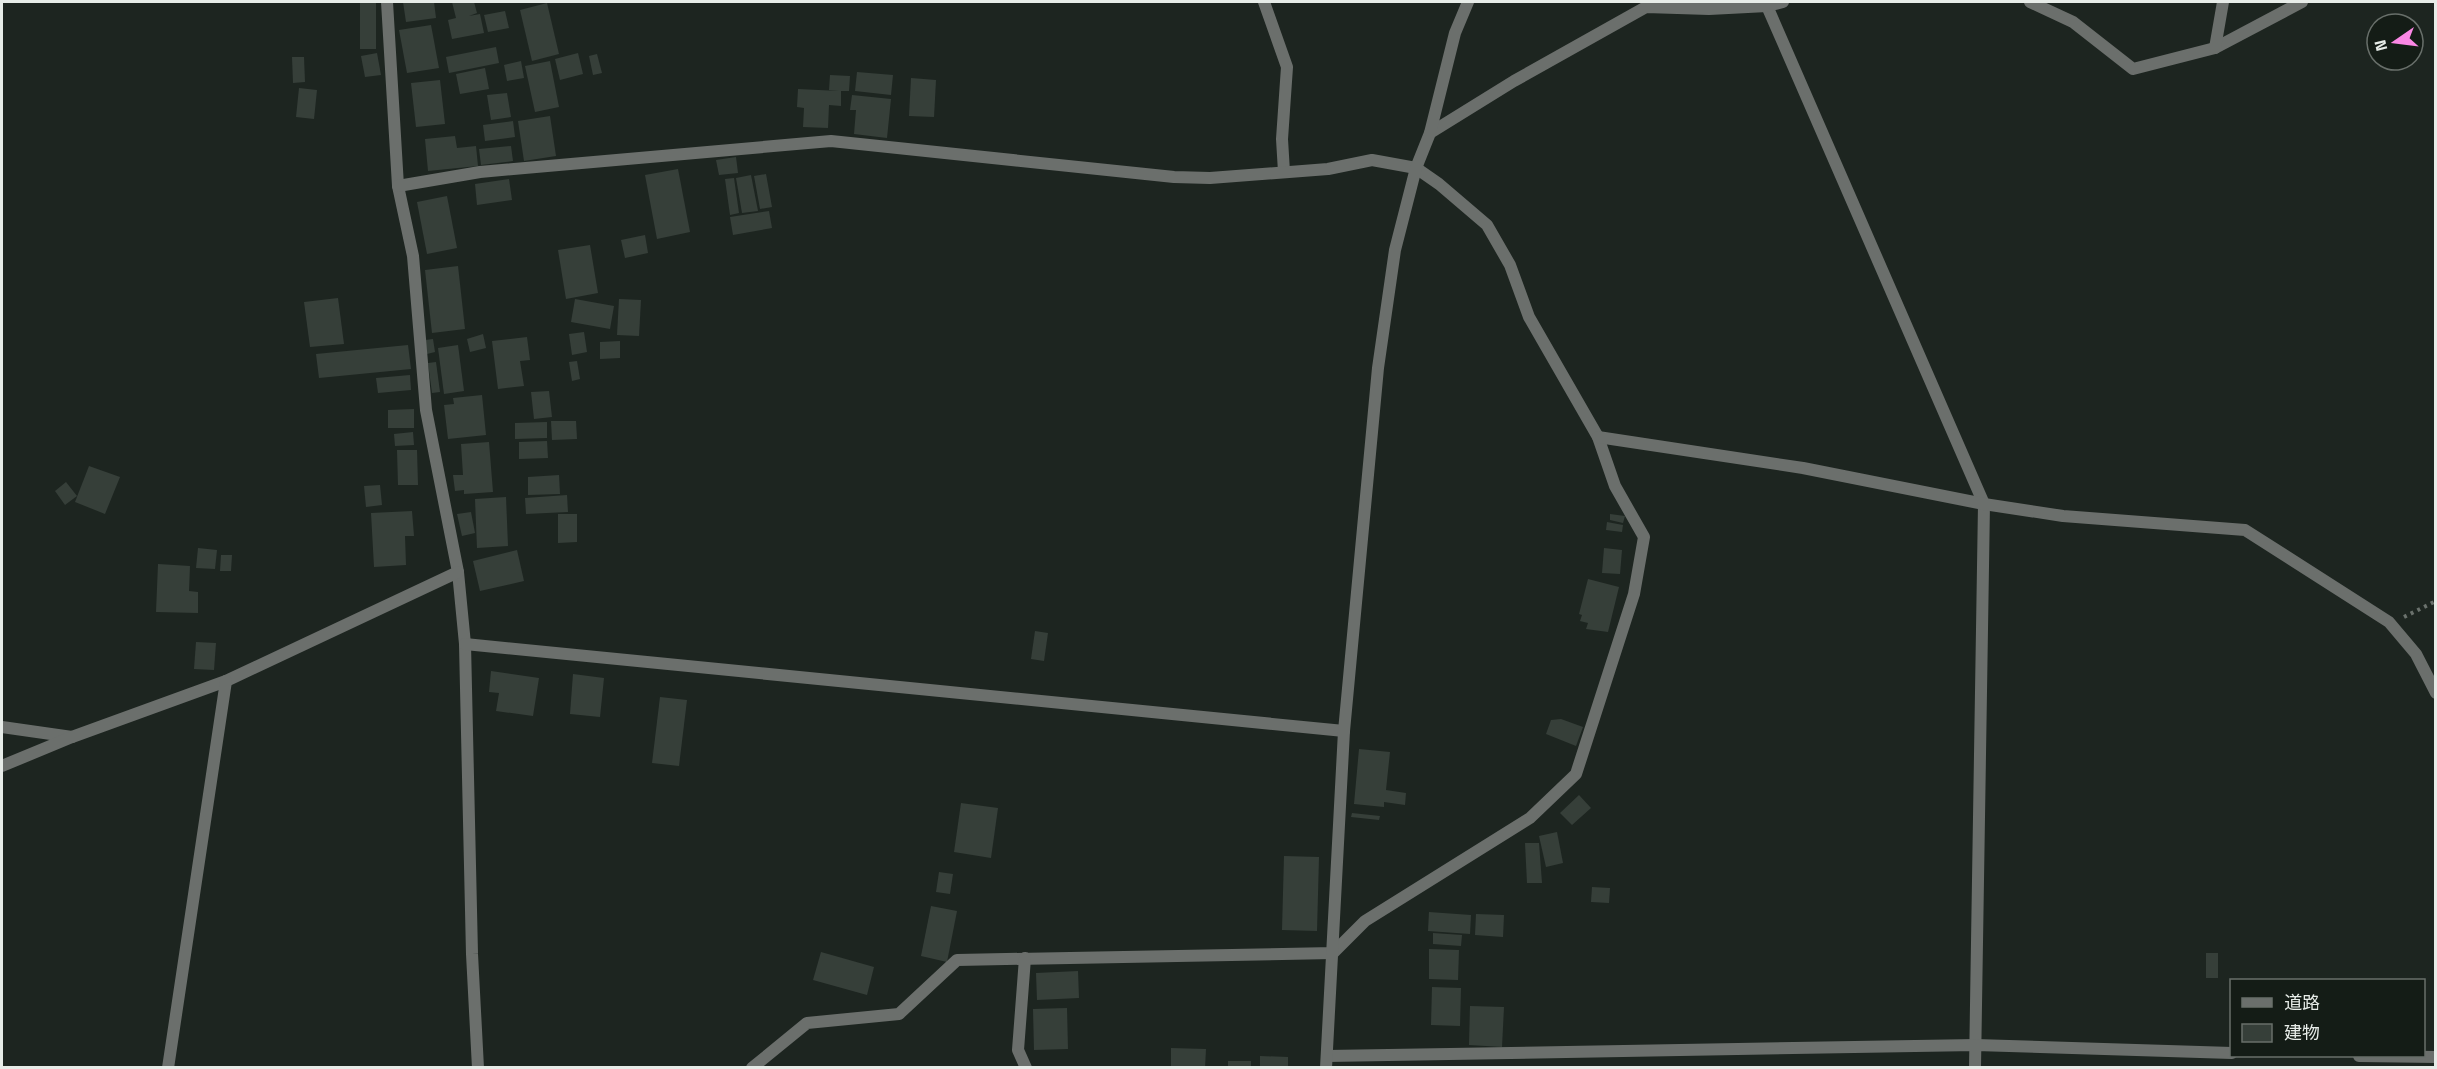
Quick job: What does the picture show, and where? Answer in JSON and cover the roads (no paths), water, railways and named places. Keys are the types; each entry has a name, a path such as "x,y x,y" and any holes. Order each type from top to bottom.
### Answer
{"street":[{"path":"387,2 398,186 413,256 426,410 458,572 465,644 472,954 478,1068"},
{"path":"1264,2 1287,68 1282,139 1284,172"},
{"path":"1468,2 1455,33 1430,133 1416,168 1395,250 1378,368 1344,731 1326,1062 1976,1045 2230,1053"},
{"path":"1430,133 1514,81 1646,7 1709,9 1767,6 1783,2"},
{"path":"2030,2 2073,22 2133,69 2215,48 2302,2"},
{"path":"2215,48 2223,2"},
{"path":"1767,6 1984,504 1975,1068"},
{"path":"398,186 480,172 831,141 1174,177 1210,178 1328,169 1372,160 1416,168 1487,225 1510,266 1529,317 1598,436 1615,486 1644,537 1634,594 1576,774 1530,818 1365,921 1333,953 957,960 899,1014 807,1023 752,1068"},
{"path":"1598,436 1803,468 1984,504 2063,516 2245,530 2389,622 2416,654 2436,693"},
{"path":"2,766 72,737 226,681 458,572"},
{"path":"465,644 1344,731"},
{"path":"168,1068 226,681"},
{"path":"2,727 72,737"},
{"path":"1025,958 1018,1050 1026,1068"}]}
